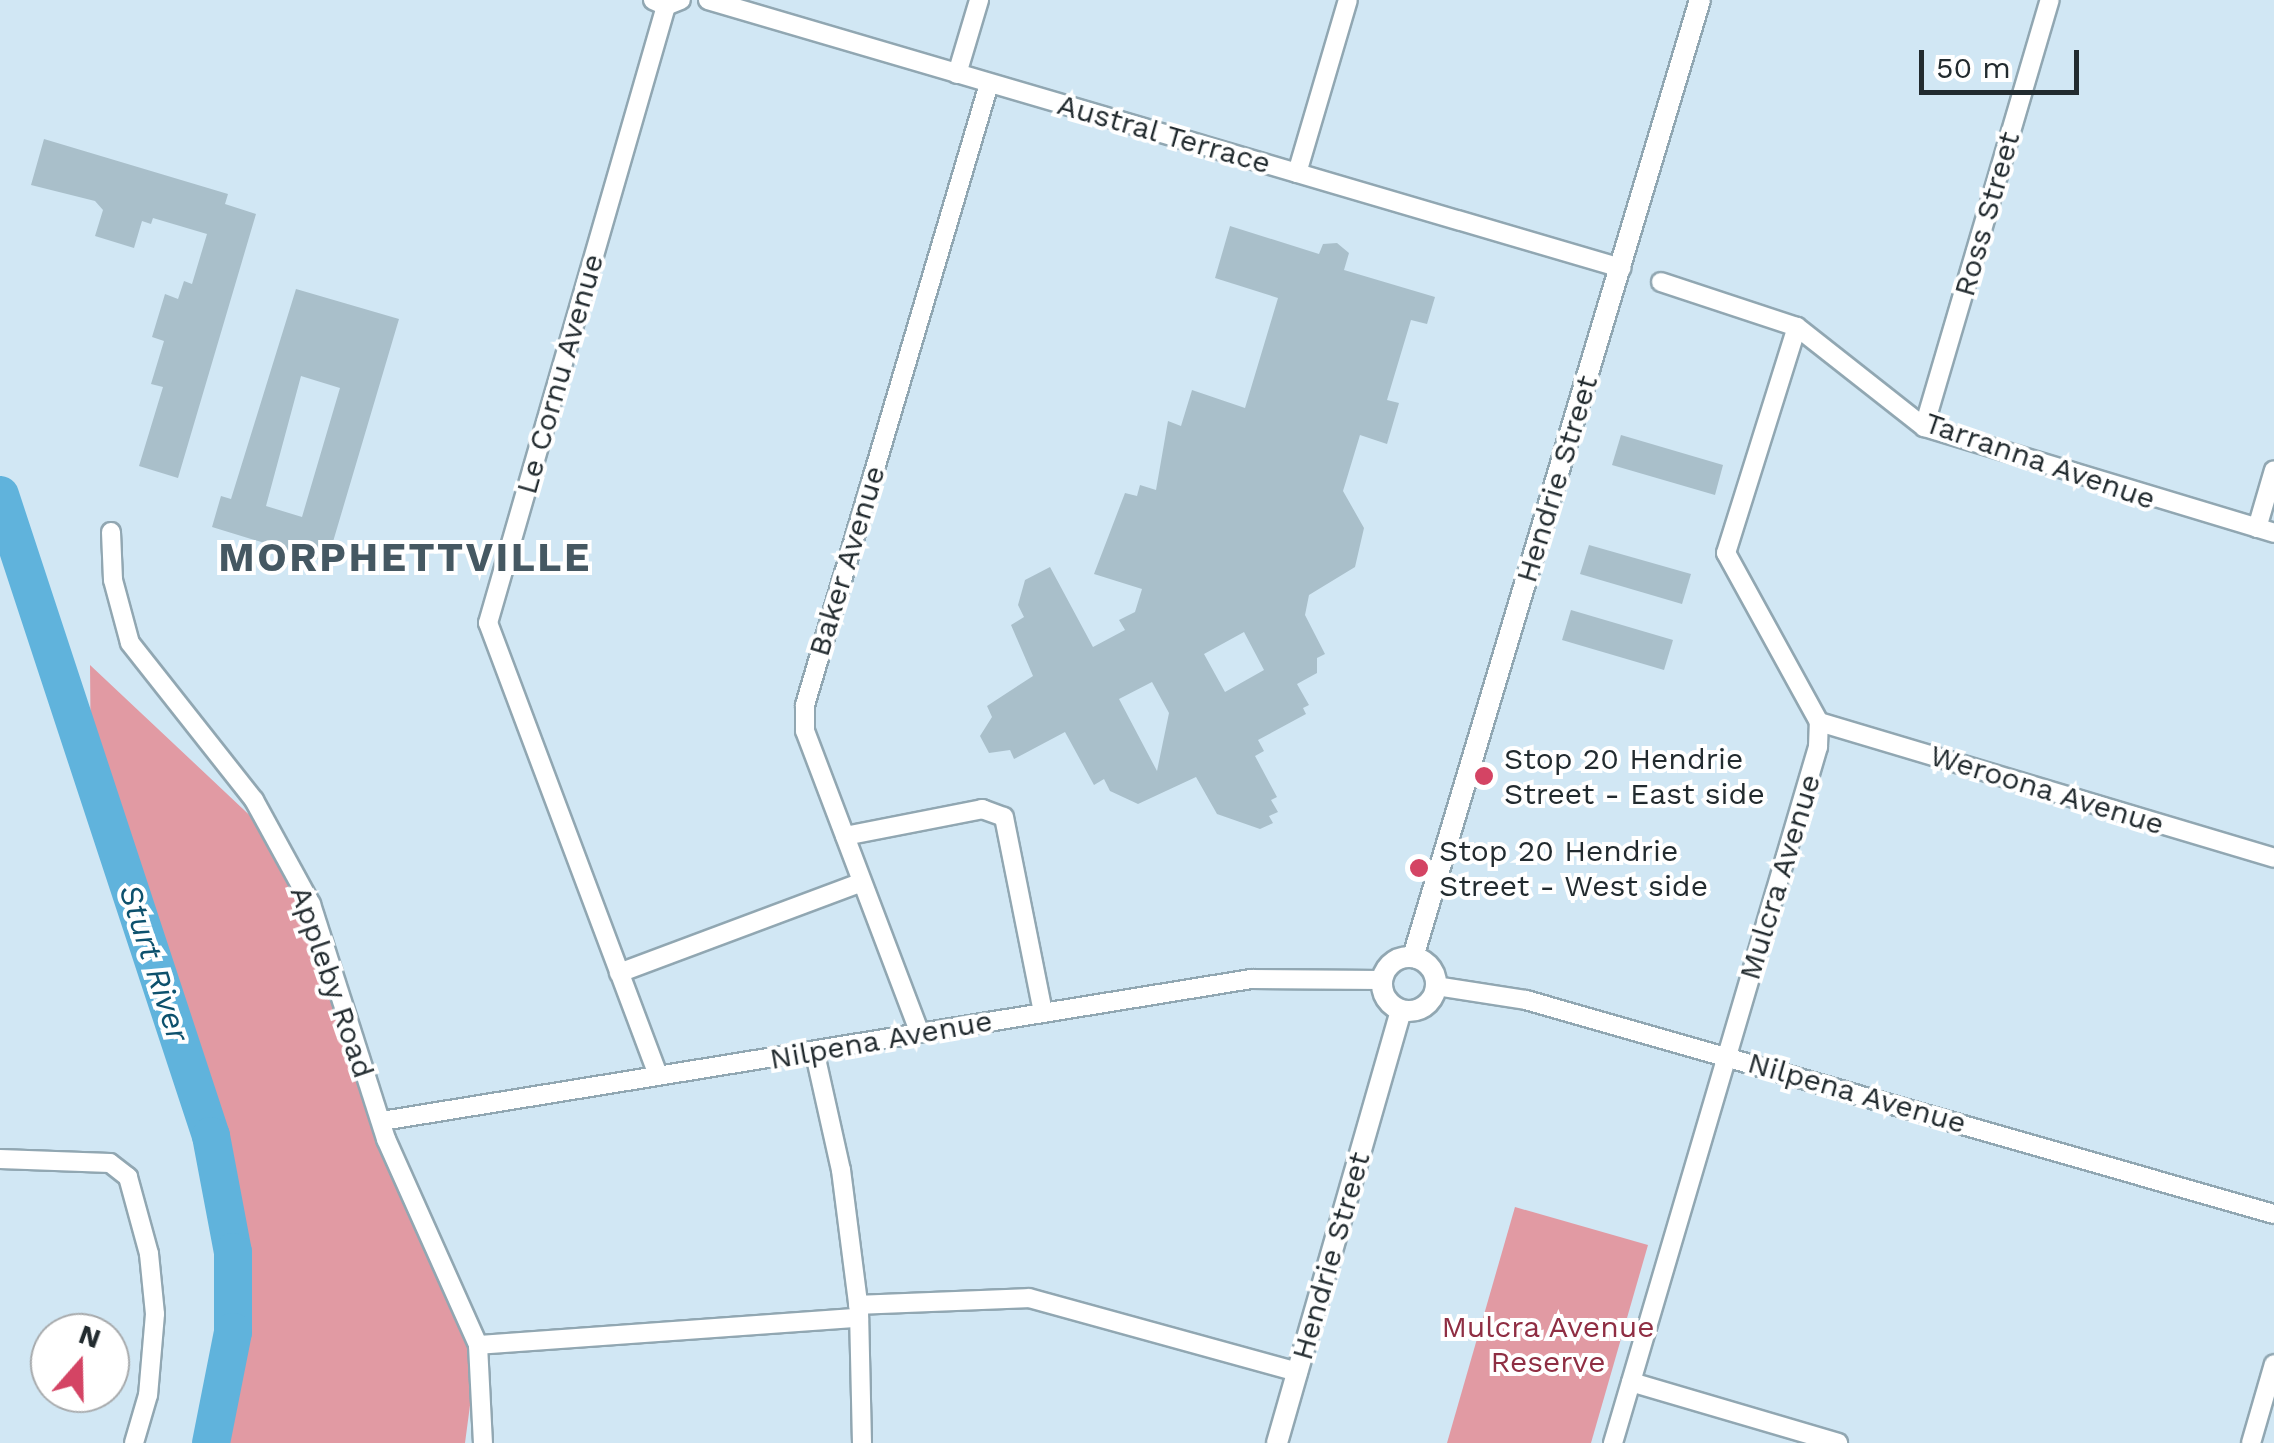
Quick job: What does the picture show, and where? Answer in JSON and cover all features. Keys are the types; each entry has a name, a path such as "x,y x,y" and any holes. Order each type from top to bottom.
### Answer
{"street":[{"name":"Austral Terrace","path":"708,0 1620,268"},
{"path":"956,74 979,0"},
{"path":"1297,173 1348,0"},
{"name":"Hendrie Street","path":"1414,957 1700,0"},
{"name":"Ross Street","path":"1924,428 2050,0"},
{"name":"Le Cornu Avenue","path":"658,1076 488,624 667,2"},
{"name":"Baker Avenue","path":"919,1032 805,732 804,705 989,84"},
{"name":"Tarranna Avenue","path":"1662,282 1797,327 1924,428 2266,530"},
{"path":"1797,327 1726,553 1819,722"},
{"path":"2266,530 2274,470"},
{"name":"Appleby Road","path":"111,532 113,580 130,643 254,800 311,904 382,1121 478,1345 483,1443"},
{"name":"Weroona Avenue","path":"1819,722 2274,858"},
{"name":"Mulcra Avenue","path":"1614,1443 1818,747 1819,722"},
{"path":"845,836 982,809 1004,817 1043,1012"},
{"path":"619,973 862,882"},
{"path":"1414,957 1430,966 1436,986 1424,1007 1401,1010 1388,1002 1381,980 1395,960 1414,957"},
{"name":"Nilpena Avenue","path":"382,1121 815,1054 919,1032 1251,979 1381,980"},
{"name":"Nilpena Avenue","path":"1436,986 1526,1000 1726,1054 2274,1214"},
{"name":"Hendrie Street","path":"1277,1443 1401,1010"},
{"path":"815,1054 841,1170 859,1311 862,1443"},
{"path":"0,1160 110,1163 128,1177 135,1194 154,1314 148,1395 134,1443"},
{"path":"478,1345 1010,1296 1099,1313 1298,1372"},
{"path":"2251,1443 2274,1364"},
{"path":"1631,1382 1838,1443"}],"green space":[{"path":"90,665 275,839 386,1139 478,1345 465,1443 211,1443 233,1332 233,1252 211,1136 91,771"},
{"name":"Mulcra Avenue Reserve","path":"1515,1207 1648,1245 1591,1443 1447,1443"}],"building":[{"path":"44,139 228,194 225,204 256,214 178,478 139,466 163,387 151,384 164,341 152,337 165,294 178,299 184,281 192,284 207,234 153,218 151,224 142,221 134,248 95,236 103,210 95,201 31,185"},
{"path":"1230,226 1319,254 1323,244 1337,243 1349,253 1344,270 1435,297 1427,324 1411,320 1387,400 1399,403 1387,444 1360,435 1343,491 1364,528 1355,567 1309,595 1305,615 1325,654 1317,658 1317,673 1297,684 1309,705 1303,708 1306,714 1258,740 1264,751 1255,756 1277,797 1271,800 1278,812 1269,816 1273,823 1260,829 1217,814 1196,777 1138,804 1110,791 1104,779 1094,785 1065,732 1014,759 1010,750 989,753 980,736 992,717 987,706 1033,676 1011,625 1024,617 1018,605 1025,580 1050,567 1093,647 1125,630 1119,620 1135,612 1142,589 1094,574 1125,493 1137,496 1140,485 1156,490 1168,421 1181,426 1192,390 1245,408 1278,298 1215,278","holes":["1244,632 1264,670 1225,692 1204,654","1152,682 1169,713 1157,771 1119,699"]},
{"path":"296,289 399,319 327,562 212,527 221,496 231,499","holes":["301,376 340,388 302,517 266,506"]},
{"path":"1621,435 1723,465 1715,495 1612,465"},
{"path":"1589,545 1691,574 1682,604 1580,574"},
{"path":"1571,610 1673,640 1664,670 1562,640"}],"waterway":[{"name":"Sturt River","path":"0,495 211,1136 233,1252 233,1332 211,1443"}],"place":[{"name":"Stop 20 Hendrie Street - East side","path":"1484,776"},
{"name":"Stop 20 Hendrie Street - West side","path":"1419,868"}],"district":[{"name":"MORPHETTVILLE","path":"405,558"}]}
